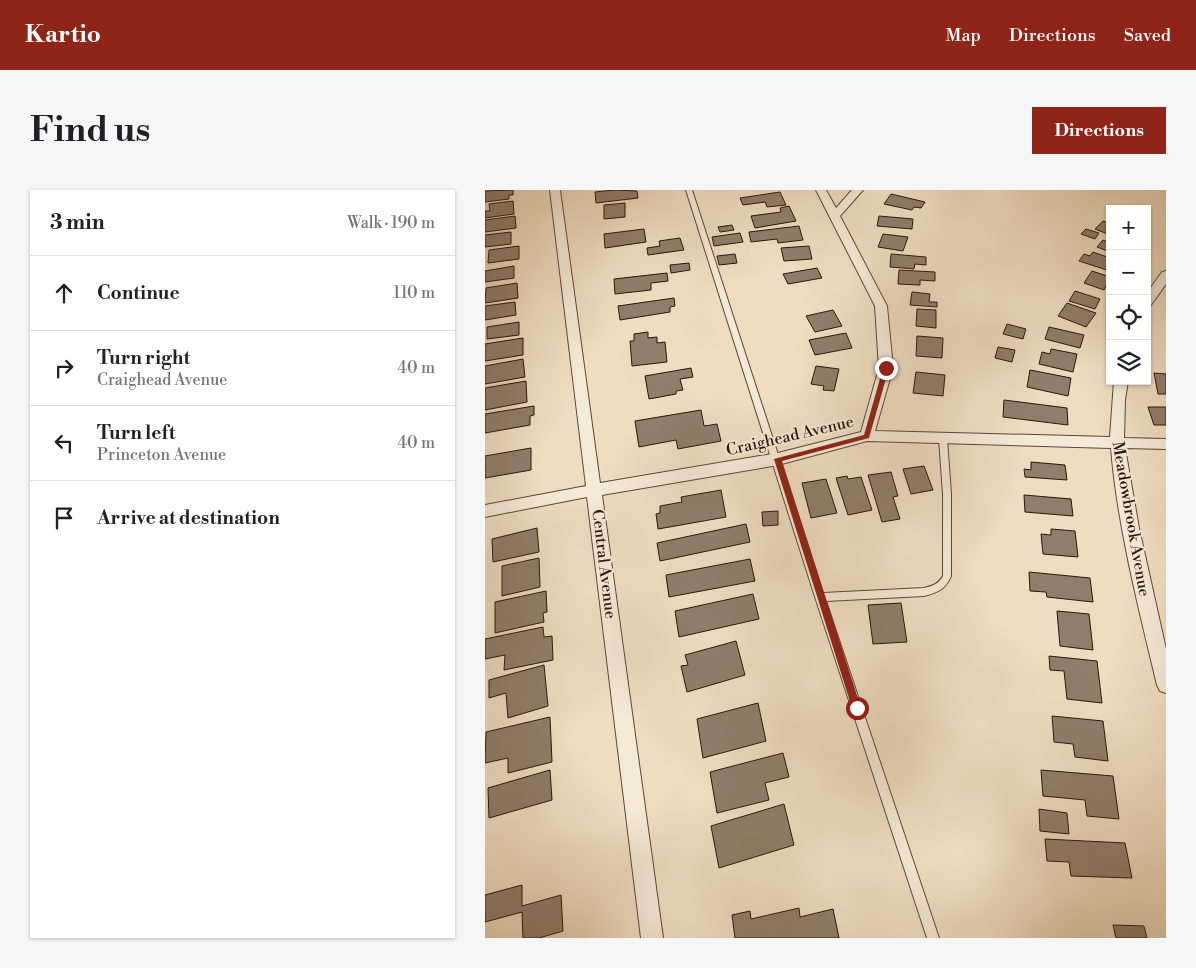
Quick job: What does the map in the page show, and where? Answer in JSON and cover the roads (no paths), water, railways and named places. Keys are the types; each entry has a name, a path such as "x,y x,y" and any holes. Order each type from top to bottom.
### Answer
{"street":[{"name":"Central Avenue","path":"555,190 652,938"},
{"path":"821,190 881,306 886,368 867,436"},
{"path":"835,215 858,190"},
{"path":"1151,296 1166,275"},
{"name":"Meadowbrook Avenue","path":"1120,385 1116,403 1116,444 1147,610 1166,685"},
{"name":"Craighead Avenue","path":"485,511 777,459 867,436 1166,444"}],"lane":[{"path":"689,190 820,597 933,938"},
{"path":"820,597 924,592 938,589 944,584 947,576 947,494 943,439"}]}
